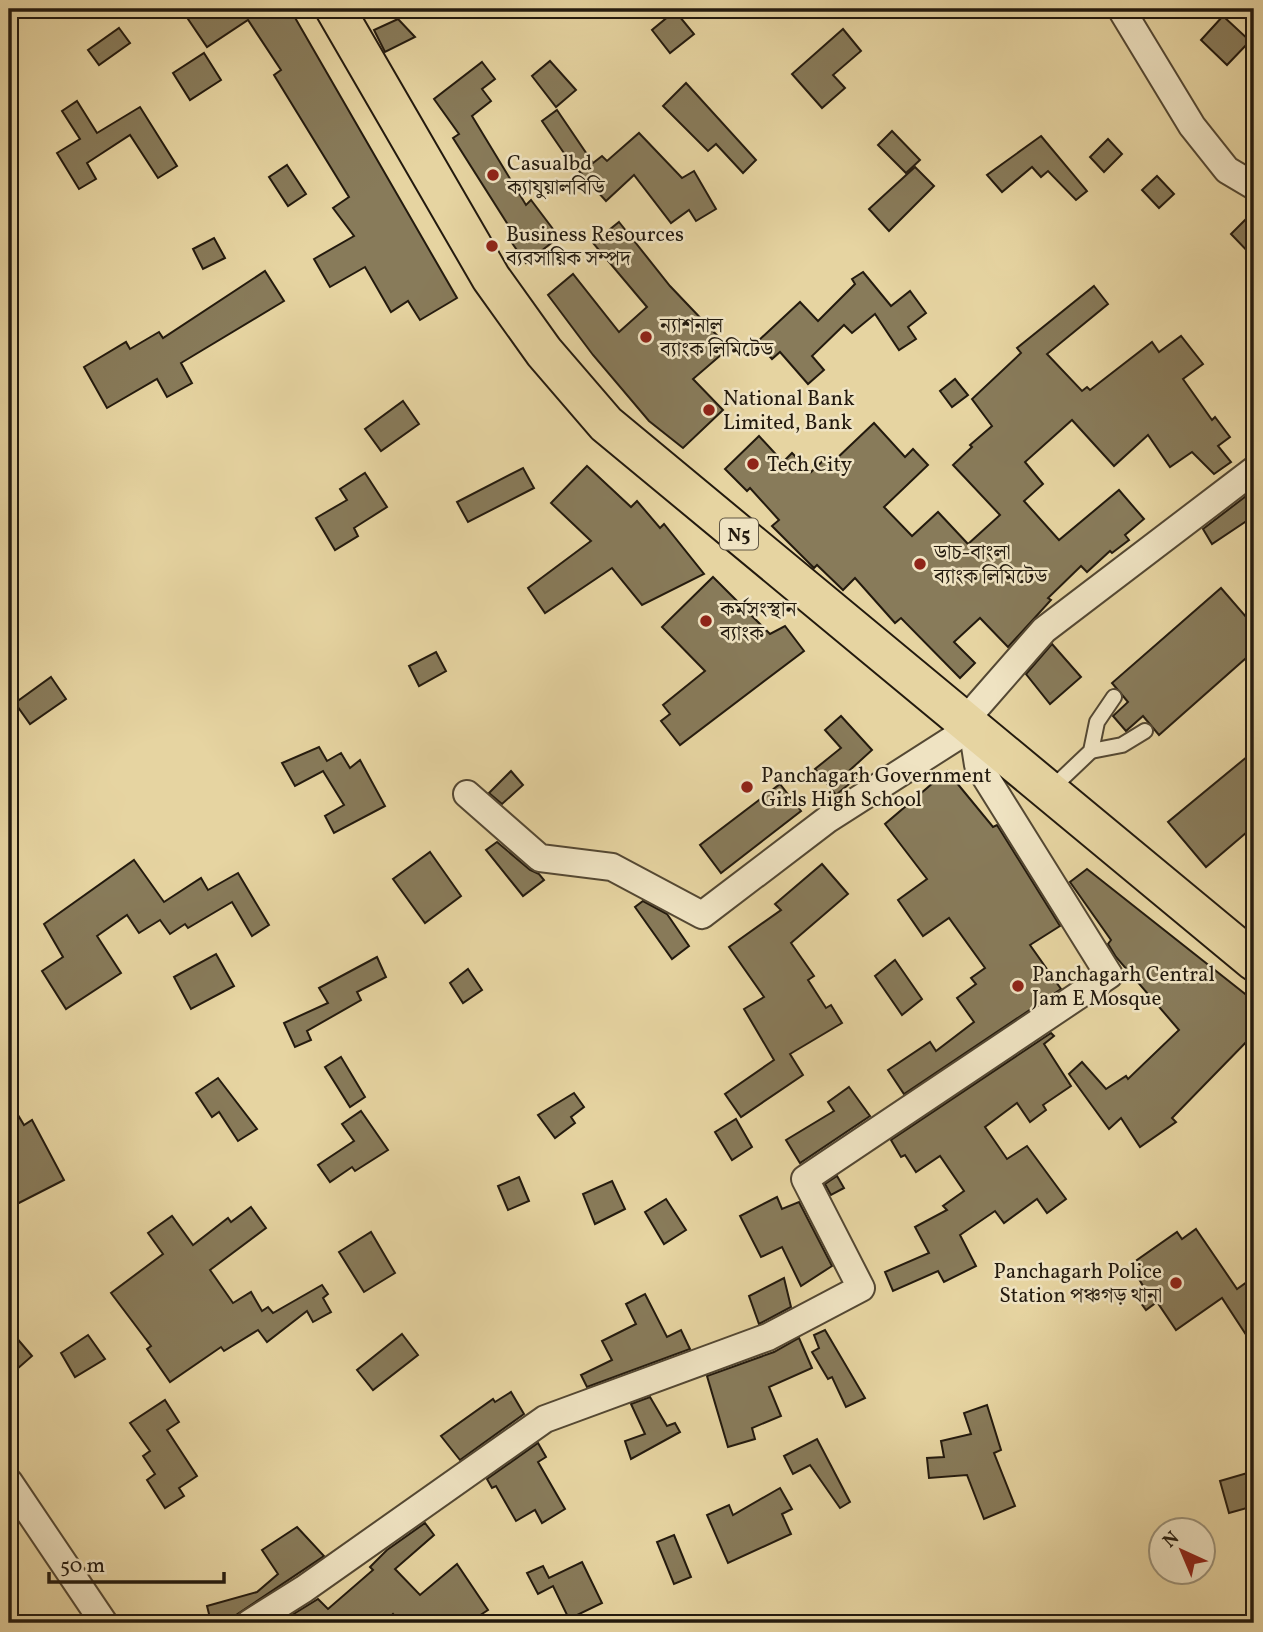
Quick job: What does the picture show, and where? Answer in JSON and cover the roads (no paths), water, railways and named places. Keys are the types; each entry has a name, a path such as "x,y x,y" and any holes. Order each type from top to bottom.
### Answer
{"highway":[{"name":"N5","path":"335,9 491,278 544,352 606,424 1254,961"}],"street":[{"path":"1121,9 1192,126 1227,170 1254,186"},
{"path":"250,1623 304,1589 545,1419 768,1337 861,1288 805,1179 1109,975 978,765 972,727 974,710 1044,630 1254,470"},
{"path":"467,794 540,858 612,867 702,915 828,819 972,727"},
{"path":"9,1482 104,1623"}],"lane":[{"path":"1091,751 1097,722 1114,697"},
{"path":"1049,791 1091,751 1122,745 1145,731"}],"place":[{"name":"Casualbd ক্যাযুয়ালবিডি","path":"493,175"},
{"name":"Business Resources ব্যবসায়িক সম্পদ","path":"492,246"},
{"name":"ন্যাশনাল ব্যাংক লিমিটেড","path":"646,337"},
{"name":"National Bank Limited, Bank","path":"709,410"},
{"name":"Tech City","path":"753,464"},
{"name":"ডাচ-বাংলা ব্যাংক লিমিটেড","path":"920,564"},
{"name":"কর্মসংস্থান ব্যাংক","path":"706,621"},
{"name":"Panchagarh Government Girls High School","path":"747,787"},
{"name":"Panchagarh Central Jam E Mosque","path":"1018,986"},
{"name":"Panchagarh Police Station পঞ্চগড় থানা","path":"1176,1283"}]}
